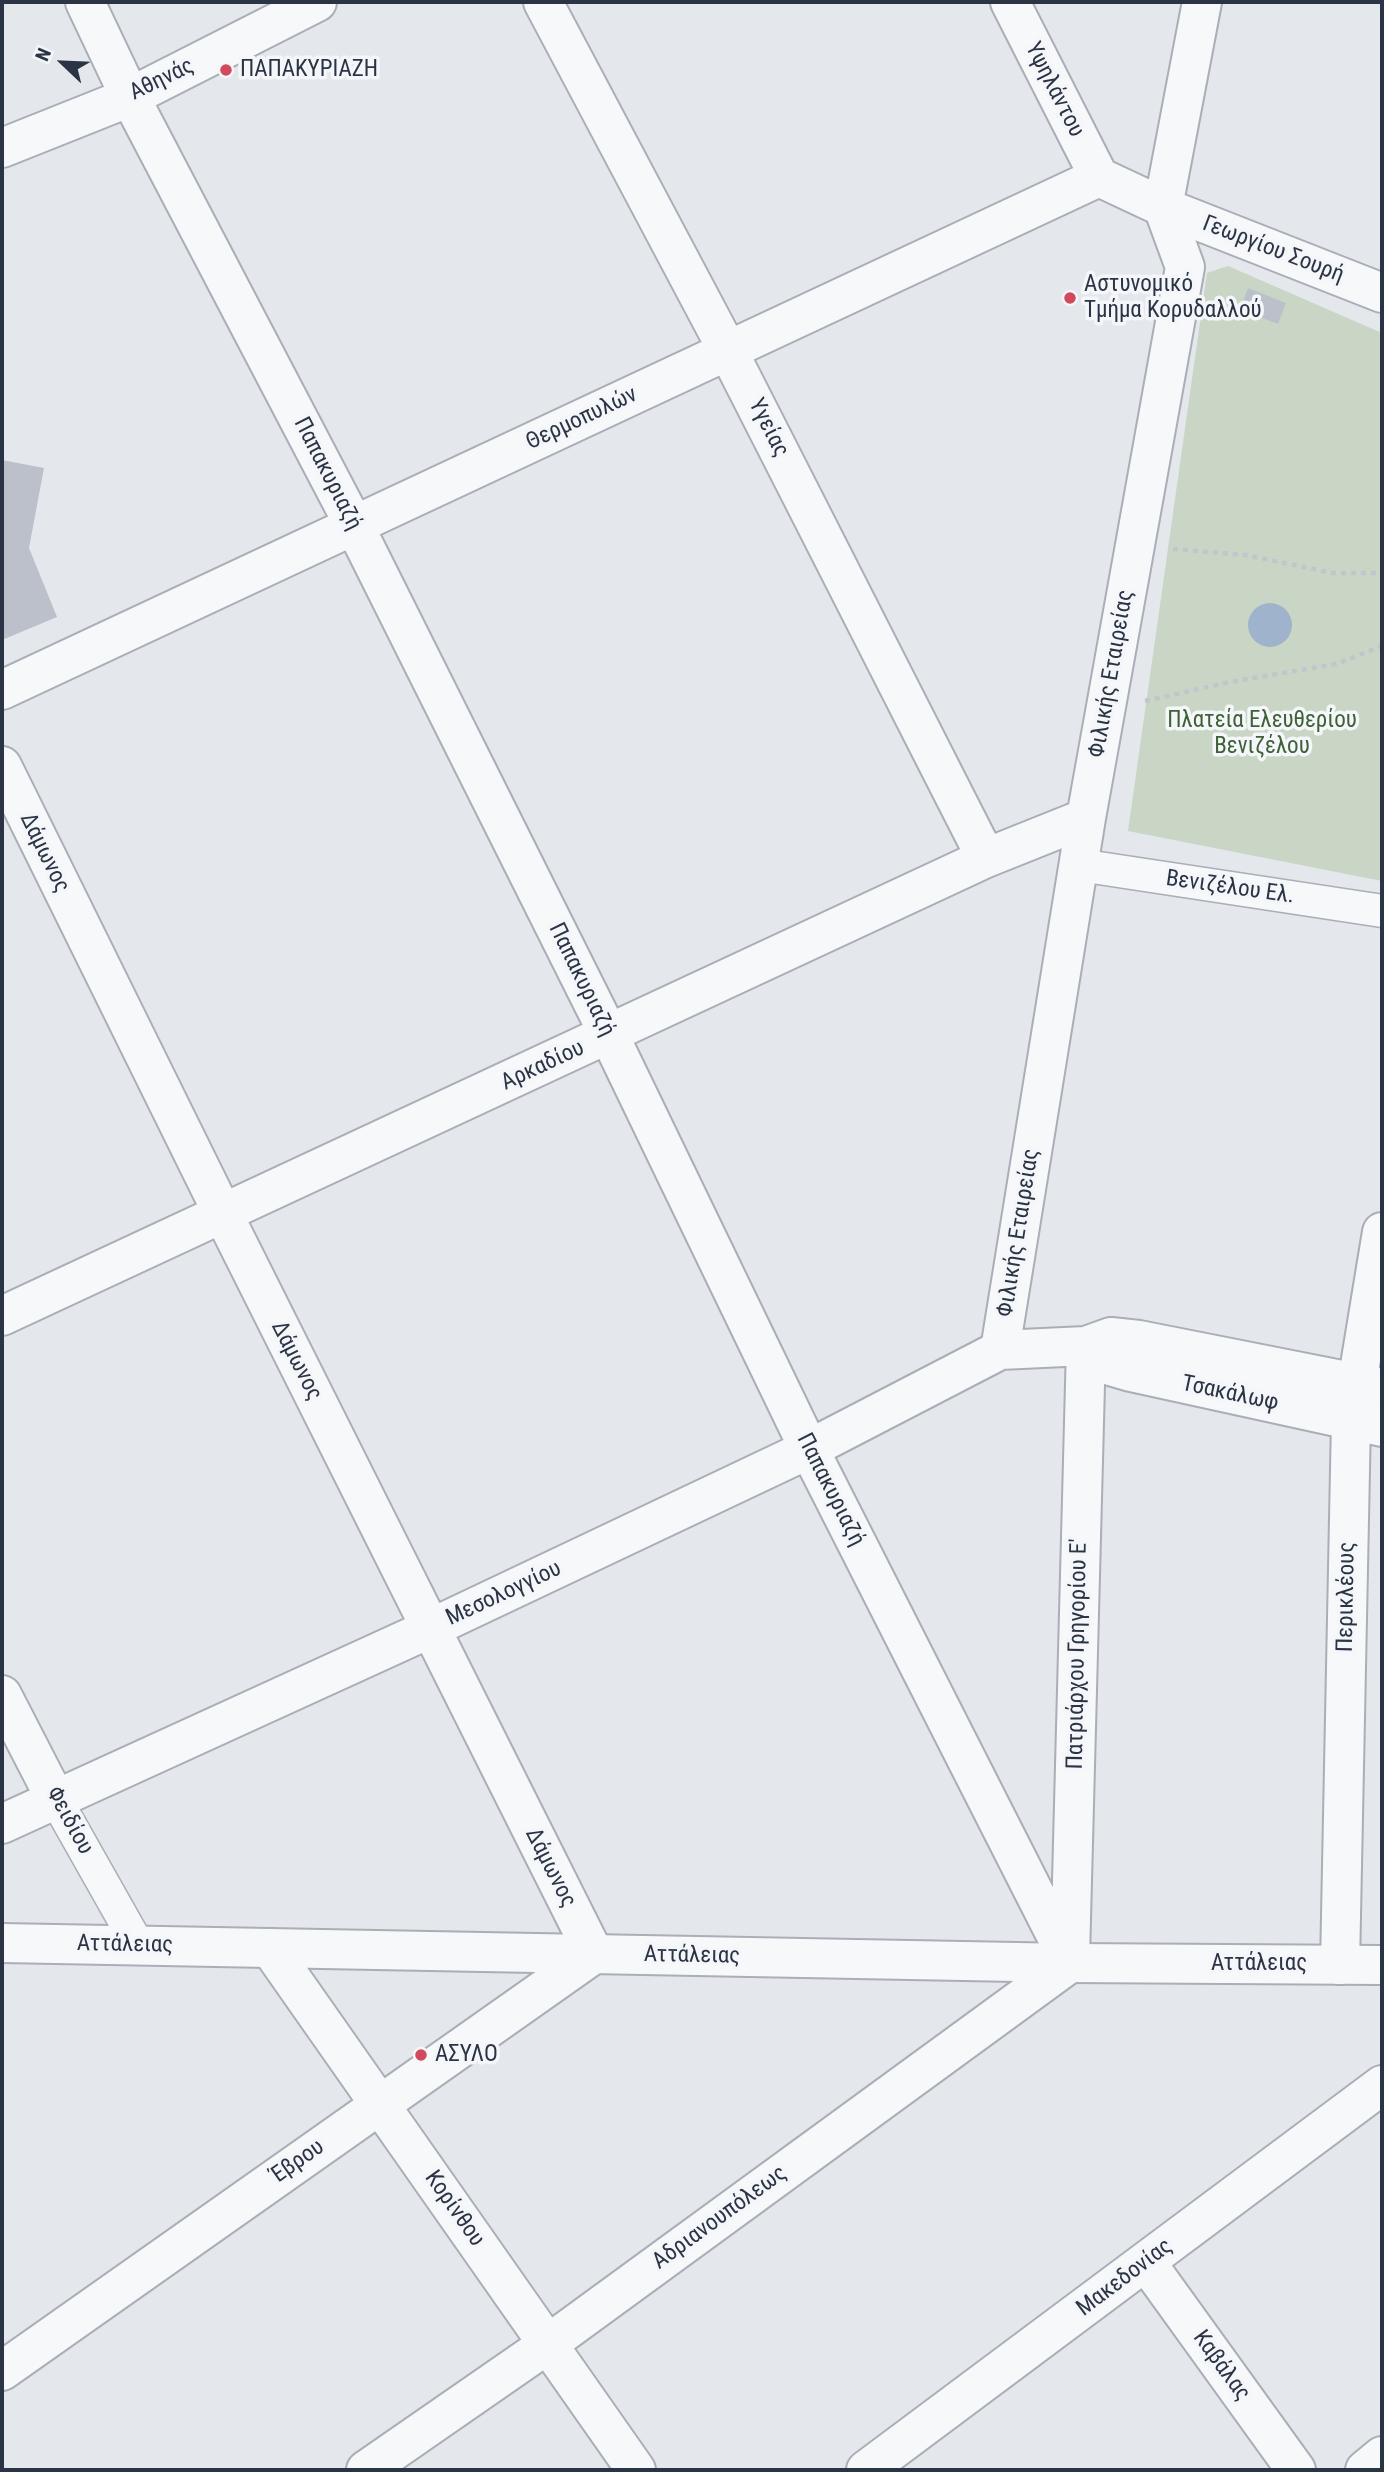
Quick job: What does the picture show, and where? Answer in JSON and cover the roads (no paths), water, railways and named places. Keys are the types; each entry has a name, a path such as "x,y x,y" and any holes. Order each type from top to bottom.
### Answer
{"street":[{"name":"Παπακυριαζή","path":"85,2 130,97 354,525 609,1035 809,1449 1070,1963"},
{"name":"Αθηνάς","path":"2,148 130,97 317,2"},
{"name":"Υγείας","path":"543,2 728,351 986,858"},
{"name":"Υψηλάντου","path":"1010,2 1099,177"},
{"path":"1099,177 1163,207 1202,2"},
{"name":"Θερμοπυλών","path":"2,690 1099,177"},
{"name":"Γεωργίου Σουρή","path":"1163,207 1382,293"},
{"name":"Φιλικής Εταιρείας","path":"1000,1350 1086,818 1185,267 1163,207"},
{"name":"Δάμωνος","path":"2,766 429,1629 594,1954"},
{"name":"Αρκαδίου","path":"2,1316 986,858 1086,818"},
{"name":"Βενιζέλου Ελ.","path":"1079,865 1382,911"},
{"name":"Περικλέους","path":"1340,1965 1366,1424 1382,1232"},
{"name":"Τσακάλωφ","path":"1000,1350 1086,1346 1111,1337 1139,1339 1370,1385"},
{"name":"Τσακάλωφ","path":"1086,1346 1107,1365 1131,1372 1366,1424"},
{"name":"Πατριάρχου Γρηγορίου Ε'","path":"1070,1963 1086,1346"},
{"name":"Μεσολογγίου","path":"2,1824 429,1629 809,1449 1000,1350"},
{"name":"Φειδίου","path":"2,1695 55,1798 138,1945"},
{"name":"Αττάλειας","path":"2,1943 1070,1963 1382,1965"},
{"name":"Κορίνθου","path":"270,1948 636,2470"},
{"name":"Έβρου","path":"2,2371 594,1954"},
{"name":"Αδριανουπόλεως","path":"366,2470 548,2344 1070,1963"},
{"name":"Μακεδονίας","path":"866,2470 1382,2085"},
{"name":"Καβάλας","path":"1146,2262 1296,2470"},
{"path":"1365,2470 1382,2456"}],"water":[{"path":"1270,603 1279,604 1286,609 1291,616 1291,634 1286,641 1279,646 1270,647 1261,646 1254,641 1249,634 1248,625 1249,616 1254,609 1261,604"}],"place":[{"name":"ΠΑΠΑΚΥΡΙΑΖΗ","path":"226,70"},
{"name":"Αστυνομικό Τμήμα Κορυδαλλού","path":"1070,298"},
{"name":"ΑΣΥΛΟ","path":"421,2055"}],"park label":[{"name":"Πλατεία Ελευθερίου Βενιζέλου","path":"1262,734"}]}
